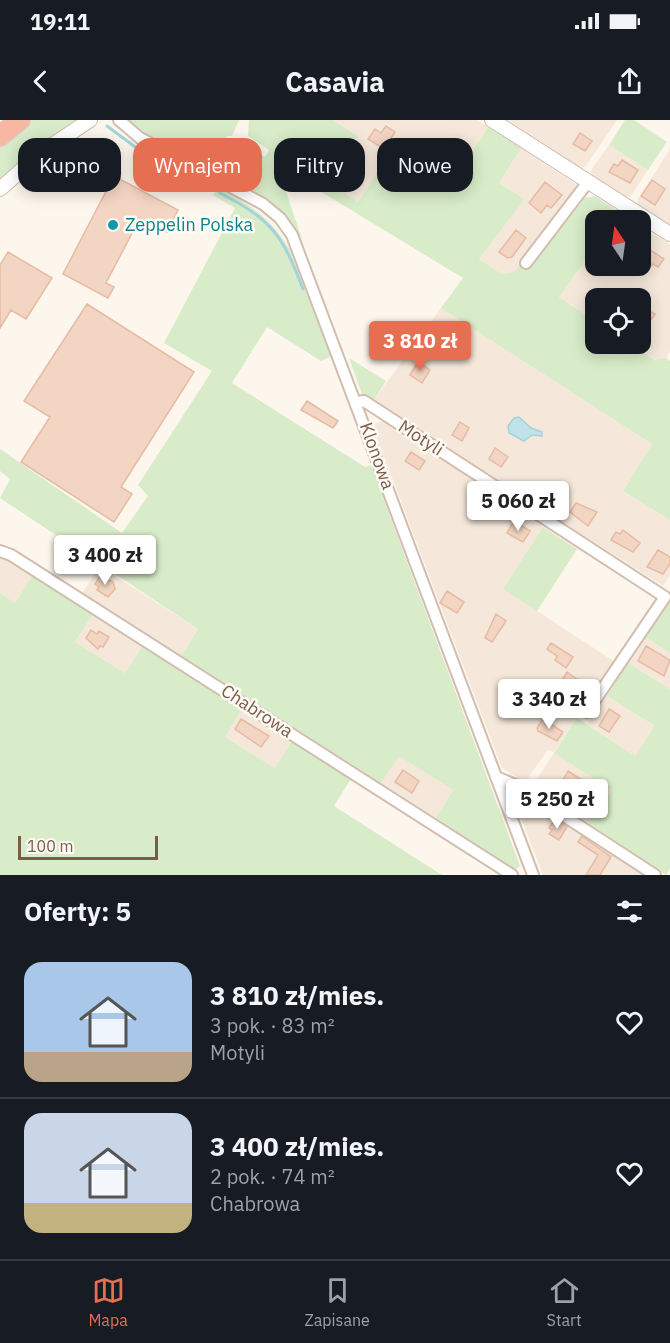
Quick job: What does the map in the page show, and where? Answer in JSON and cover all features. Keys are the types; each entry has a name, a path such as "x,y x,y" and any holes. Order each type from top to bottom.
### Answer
{"highway":[{"path":"0,136 20,120"}],"street":[{"path":"0,189 42,152 90,120"},
{"name":"Klonowa","path":"119,120 140,138 255,199 280,218 297,246 532,875"},
{"path":"492,120 670,234"},
{"path":"526,263 588,182"},
{"name":"Motyli","path":"357,402 364,401 665,597 587,712"},
{"name":"Chabrowa","path":"0,551 11,555 111,617 512,875"},
{"path":"496,777 518,786 655,875"}],"shaded area":[{"path":"333,120 477,120 488,127 473,150 473,138 377,138 377,172 365,191 365,138 357,138 358,136"},
{"path":"508,120 617,120 586,166 581,168"},
{"path":"609,145 648,170 631,196 627,197 592,175 591,170"},
{"path":"521,148 578,186 515,272 502,274 479,259 525,199 499,183"},
{"path":"670,149 670,227 651,214 651,210 644,210 637,205 638,199"},
{"path":"342,192 364,192 358,202"},
{"path":"651,232 670,244 670,351 666,358 656,360 646,354 651,354 651,288 585,288 585,314 559,297 585,261 585,276 651,276"},
{"path":"441,308 652,444 623,491 670,520 670,576 663,586 373,401"},
{"path":"383,420 543,527 504,589 615,662 554,752 548,750 525,782 502,768 372,425"},
{"path":"0,556 32,576 15,603 0,593"},
{"path":"99,566 198,629 181,656 82,594"},
{"path":"93,614 142,646 125,673 75,642"},
{"path":"645,637 670,653 670,689 628,663"},
{"path":"607,696 655,726 635,756 587,724"},
{"path":"242,709 292,740 275,768 225,737"},
{"path":"554,752 612,790 588,823 532,787"},
{"path":"399,755 453,790 436,818 381,783"},
{"path":"519,792 643,875 543,875 513,797"}],"green space":[{"path":"28,120 80,120 54,138 18,138 18,164 0,181 0,144"},
{"path":"129,120 239,120 232,136 226,138 155,138"},
{"path":"249,120 333,120 358,136 357,138 274,138 274,192 286,192 302,239 273,203 254,192 262,192 262,156 265,157 269,150 262,145 262,138 248,136"},
{"path":"625,120 634,120 667,142 648,170 609,145"},
{"path":"488,127 521,148 499,183 525,199 479,259 502,274 515,272 522,260 531,267 585,198 595,196 616,210 585,210 585,261 559,297 585,314 585,354 646,354 655,360 666,358 670,361 670,520 623,491 652,444 441,308 463,278 321,192 343,192 358,202 377,172 377,192 473,192 473,150"},
{"path":"215,192 227,192 241,200 259,213 283,239 290,250 331,356 321,361 267,327 232,383 365,467 371,465 520,866 515,870 436,818 453,790 399,756 381,783 181,656 198,629 0,498 10,479 0,471 0,449 122,533 148,496 138,485 212,371 164,343 235,208 213,195"},
{"path":"349,358 386,381 373,401 362,394"},
{"path":"543,527 577,549 537,611 503,589"},
{"path":"32,576 93,614 75,642 125,673 145,642 244,706 225,737 275,768 293,739 352,777 334,806 442,875 0,875 0,593 15,603"},
{"path":"670,599 670,653 645,637"},
{"path":"628,663 670,689 670,869 666,875 588,823 612,790 554,753 577,718 635,756 655,726 607,696"}],"water":[{"path":"519,417 531,428 542,432 542,436 532,435 524,441 509,433 508,426 514,418"}],"building":[{"path":"386,126 395,132 391,138 377,138 377,145 368,139 375,129 381,133"},
{"path":"580,133 592,141 585,151 573,144"},
{"path":"622,160 638,170 630,183 609,172 614,164 618,166"},
{"name":"Zeppelin Polska","path":"121,180 133,186 133,192 144,192 178,210 167,232 140,218 106,283 114,287 108,298 63,274 106,192 121,192"},
{"path":"652,180 665,189 655,205 641,196"},
{"path":"545,182 562,195 551,208 547,205 541,213 529,203"},
{"path":"516,230 526,238 512,257 507,258 499,252"},
{"path":"651,251 664,259 658,267 653,264 651,266"},
{"path":"8,252 52,278 26,319 11,310 0,328 0,265"},
{"path":"87,304 194,372 121,487 132,494 114,522 21,462 50,417 24,401"},
{"path":"418,362 430,370 422,383 410,375"},
{"path":"307,401 338,421 333,428 301,410"},
{"path":"460,422 469,428 462,441 452,435"},
{"path":"495,448 508,457 501,467 489,459"},
{"path":"411,452 425,461 419,470 405,461"},
{"path":"548,482 555,487 546,502 538,498"},
{"path":"576,503 597,512 588,526 570,512"},
{"path":"514,521 530,531 523,542 507,533"},
{"path":"623,530 640,543 633,552 611,540 616,532 620,534"},
{"path":"658,550 670,557 670,564 663,574 647,567"},
{"path":"100,576 113,582 115,589 108,597 97,590 99,587 95,584"},
{"path":"447,591 464,602 457,613 440,603"},
{"path":"496,614 506,621 492,642 485,638"},
{"path":"91,630 97,634 99,631 109,637 103,647 100,646 98,649 86,638"},
{"path":"551,643 573,657 566,668 555,660 557,656 547,649"},
{"path":"646,646 670,660 664,676 638,661"},
{"path":"567,672 585,685 579,692 562,680"},
{"path":"508,685 525,694 519,704 508,697 509,694 504,691"},
{"path":"609,709 620,716 609,732 599,726"},
{"path":"241,719 269,736 261,747 235,729"},
{"path":"543,719 563,732 557,741 538,731 537,728"},
{"path":"403,770 419,781 412,793 395,782"},
{"path":"568,771 591,786 585,795 579,790 573,800 563,794 569,784 563,780"},
{"path":"558,821 567,827 559,840 549,834 552,830 549,828 553,822 556,824"},
{"path":"582,836 611,857 600,875 586,875 598,855 578,842"}],"waterway":[{"path":"107,126 133,145"},
{"path":"220,193 252,212 273,230 288,255 303,289"}],"place":[{"name":"Zeppelin Polska","path":"113,225"}]}
